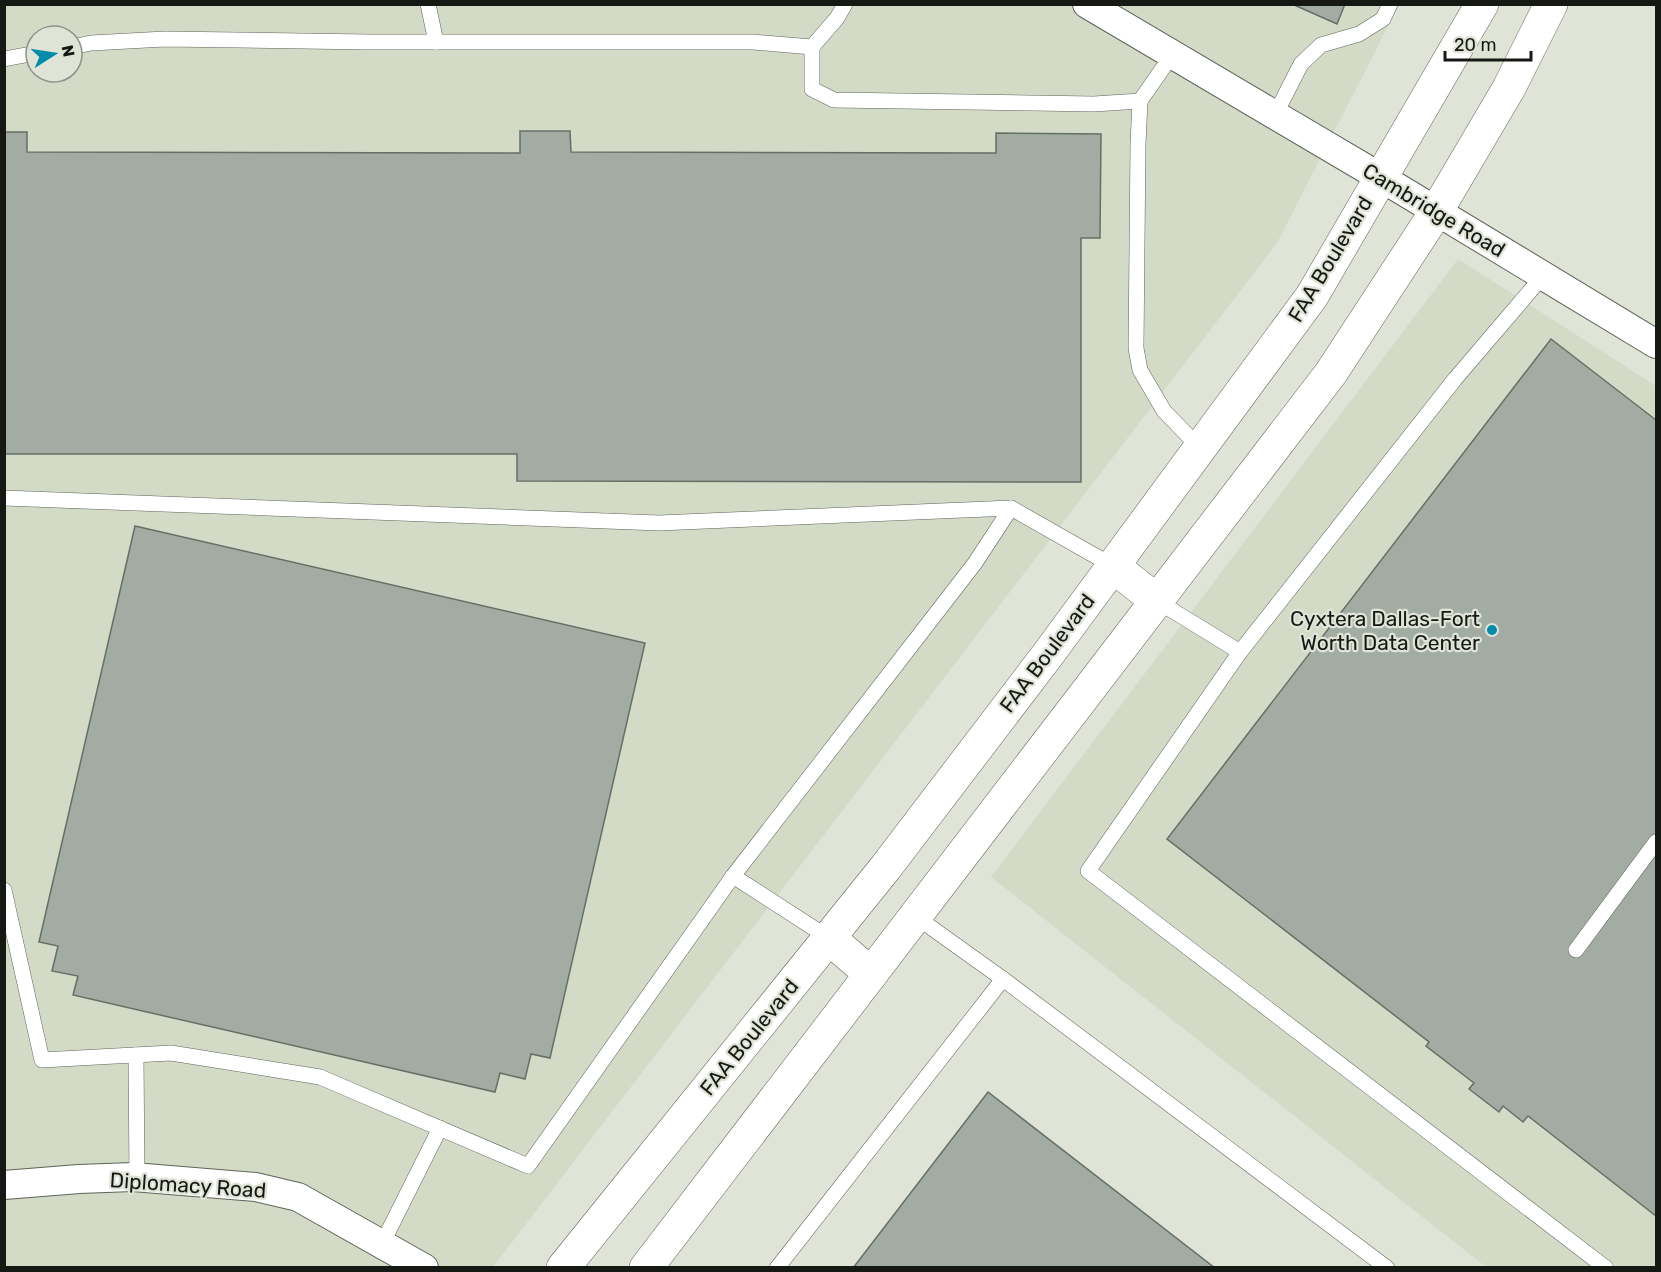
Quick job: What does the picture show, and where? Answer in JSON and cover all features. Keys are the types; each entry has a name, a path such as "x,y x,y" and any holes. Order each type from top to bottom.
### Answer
{"street":[{"name":"Cambridge Road","path":"1086,4 1380,177 1656,344"},
{"name":"FAA Boulevard","path":"563,1268 886,867 1113,566 1312,296 1482,4"},
{"path":"646,1268 1332,373 1436,212 1509,88 1551,4"},
{"path":"1113,566 1157,601"},
{"path":"829,938 872,974"},
{"name":"Diplomacy Road","path":"4,1185 79,1179 137,1178 256,1187 298,1197 424,1268"}],"lane":[{"path":"428,4 436,42"},
{"path":"845,4 837,18 812,47 812,89 834,100 1094,104 1140,101"},
{"path":"1275,116 1301,64 1321,45 1359,34 1383,19 1390,4"},
{"path":"84,44 165,39 753,42 812,47"},
{"path":"4,59 24,55"},
{"path":"1172,55 1140,101 1137,144 1136,348 1140,370 1164,411 1200,448"},
{"path":"1543,276 1455,379 1240,652 1088,871 1606,1268"},
{"path":"4,498 658,523 1011,508 1113,566"},
{"path":"4,890 42,1060 171,1053 320,1077 528,1166 733,876 975,563 1011,508"},
{"path":"1157,601 1240,652"},
{"path":"1576,950 1656,842"},
{"path":"733,876 829,938"},
{"path":"915,916 1003,979 1387,1268"},
{"path":"777,1268 1003,979"},
{"path":"136,1055 137,1178"},
{"path":"382,1244 440,1128"}],"shaded area":[{"path":"5,5 1399,5 1277,243 493,1267 5,1268"},
{"path":"1458,259 1656,386 1656,1267 1486,1267 991,877"}],"building":[{"path":"1292,4 1345,4 1337,24"},
{"path":"520,131 570,131 571,152 996,153 996,133 1101,134 1100,238 1081,238 1081,482 517,481 517,454 4,454 4,132 27,132 27,152 520,153"},
{"name":"Cyxtera Dallas-Fort Worth Data Center","path":"1551,339 1656,420 1656,1216 1528,1116 1523,1122 1503,1106 1499,1112 1469,1089 1474,1083 1426,1046 1429,1042 1167,839"},
{"path":"135,526 645,643 550,1058 531,1054 525,1079 500,1073 495,1092 73,995 78,976 52,971 58,946 39,942"},
{"path":"988,1092 1215,1268 853,1268"}],"place":[{"name":"Cyxtera Dallas-Fort Worth Data Center","path":"1492,630"}]}
